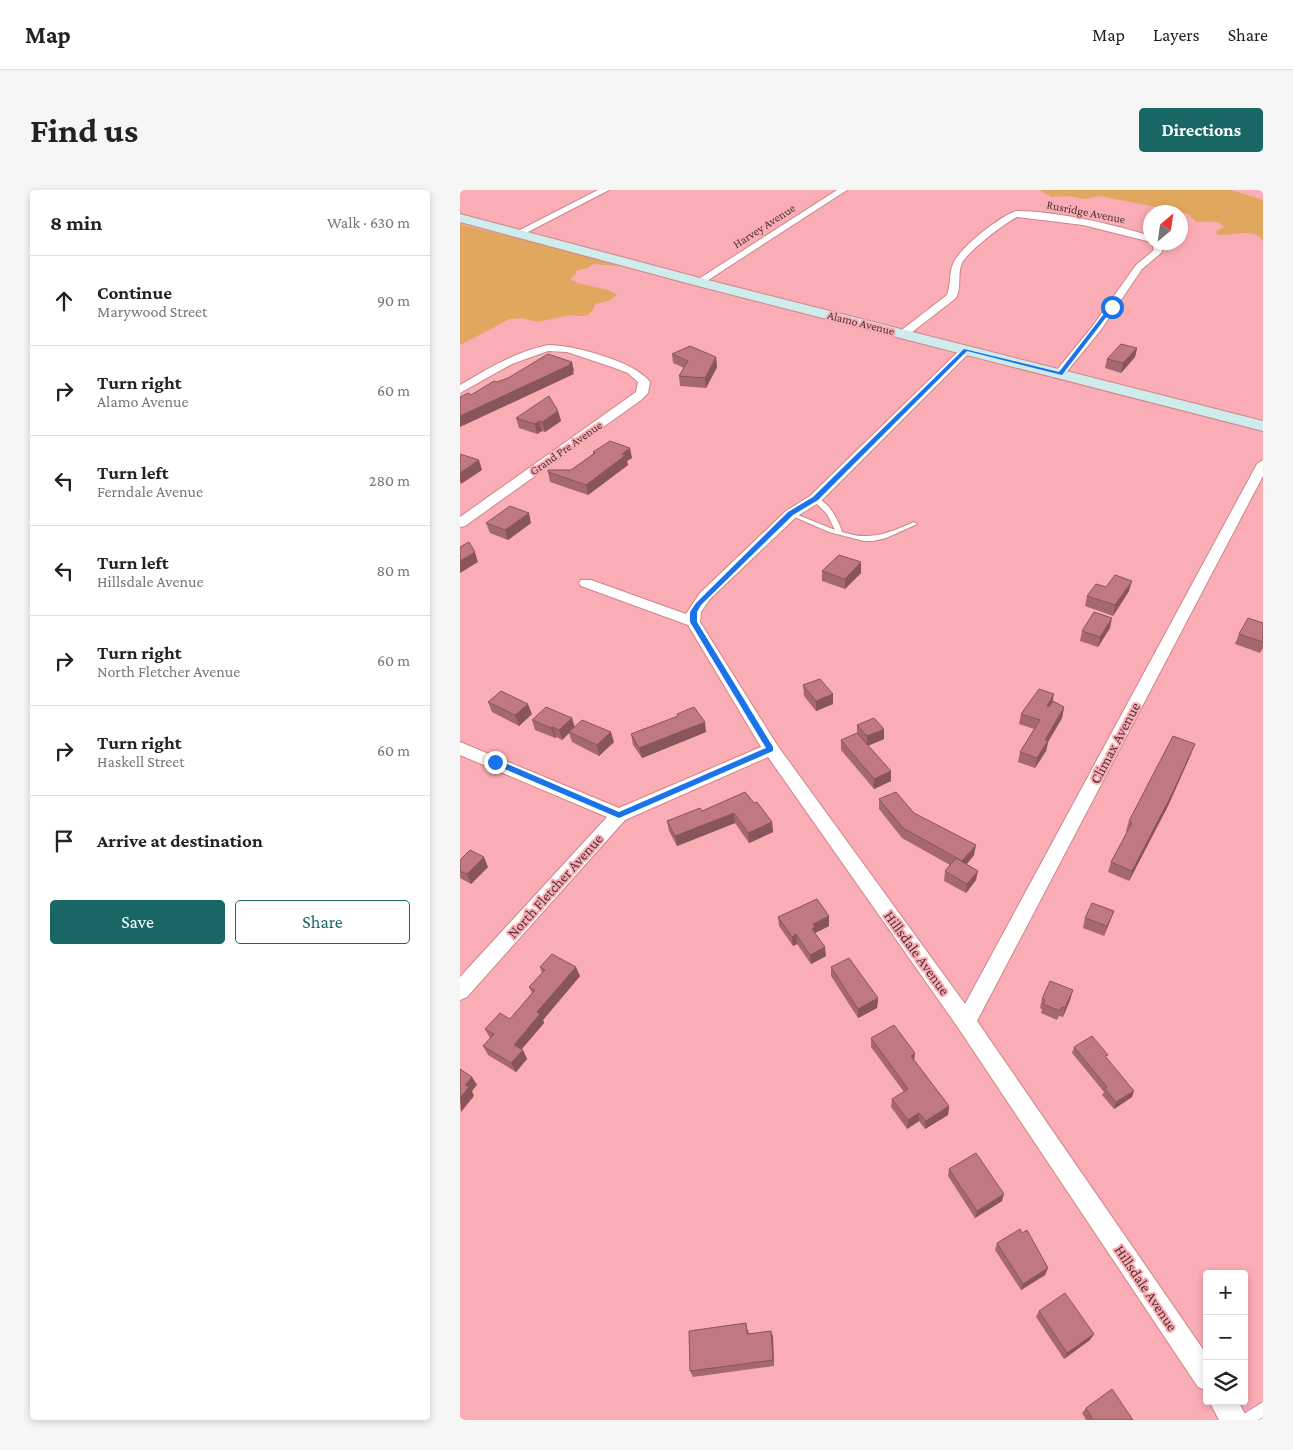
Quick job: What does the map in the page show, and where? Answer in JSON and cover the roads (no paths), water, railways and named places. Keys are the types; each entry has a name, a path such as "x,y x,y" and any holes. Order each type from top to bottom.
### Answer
{"street":[{"path":"519,234 605,190"},
{"name":"Harvey Avenue","path":"698,282 843,190"},
{"name":"Rusridge Avenue","path":"903,334 952,296 955,290 954,273 958,261 1009,216 1015,214 1034,214 1143,237"},
{"name":"Alamo Avenue","path":"460,218 698,282 1263,426"},
{"path":"1060,374 1139,268 1158,250"},
{"name":"Grand Pre Avenue","path":"460,390 518,357 543,349 563,348 625,368 639,375 644,382 642,393 637,398 460,523"},
{"path":"586,583 693,622 694,612 705,596 790,514 815,499 966,350"},
{"name":"Climax Avenue","path":"966,1022 1263,464"},
{"name":"Hillsdale Avenue","path":"693,622 771,749 966,1022 1203,1372"},
{"path":"460,748 619,815"},
{"name":"North Fletcher Avenue","path":"460,991 619,815 771,749"},
{"path":"1225,1405 1235,1420"}],"lane":[{"path":"815,499 824,503 829,514 837,524 839,532"},
{"path":"790,514 839,532 859,538 871,539 883,537 914,524"},
{"path":"1247,1420 1263,1409"}]}
